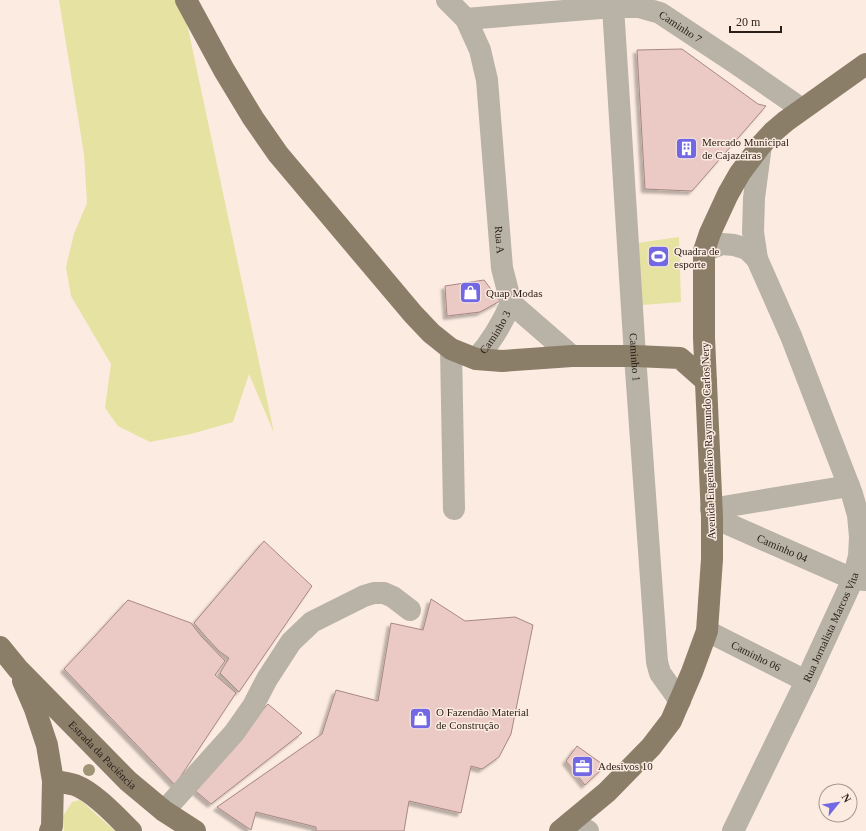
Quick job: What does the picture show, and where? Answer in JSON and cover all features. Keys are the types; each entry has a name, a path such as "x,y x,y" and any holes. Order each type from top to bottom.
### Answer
{"main road":[{"path":"186,0 224,70 253,118 278,154 413,314 431,333 451,349 476,359 502,361 572,356 680,358 706,381"},
{"name":"Avenida Engenheiro Raymundo Carlos Nery","path":"573,828 651,747 671,721 692,672 707,631 712,559 712,513 704,338 704,252 710,234 728,194 740,173 761,144 773,132 802,109 866,64"},
{"path":"680,358 704,338"},
{"name":"Estrada da Paciência","path":"0,647 18,669 128,781 164,811 195,831"},
{"name":"Estrada da Paciência","path":"18,669 35,709 47,745 54,781 51,829"},
{"path":"54,781 76,786 89,793 101,802 131,831"}],"street":[{"name":"Rua A","path":"447,0 466,19 480,50 486,80 502,268 512,303"},
{"name":"Caminho 7","path":"466,19 614,7 639,7 660,13 802,109"},
{"name":"Caminho 1","path":"614,7 635,356 657,662 660,673 680,701"},
{"name":"Rua Jornalista Marcos Vita","path":"757,259 753,232 755,188 761,144"},
{"name":"Rua Jornalista Marcos Vita","path":"704,252 722,244 734,245 752,252 757,259 791,336 855,491 860,538 860,580 806,681 734,831"},
{"path":"512,303 572,356"},
{"name":"Caminho 3","path":"476,359 490,343 512,303"},
{"path":"451,349 454,509"},
{"path":"712,513 855,491"},
{"name":"Caminho 04","path":"712,513 860,580"},
{"path":"164,811 234,733 253,706 267,679 291,642 312,622 364,596 374,593 384,593 393,597 410,610"},
{"name":"Caminho 06","path":"707,631 806,681"}],"shaded area":[{"path":"59,0 182,0 274,433 249,374 233,422 191,434 150,442 118,426 105,408 111,364 71,296 66,267 74,234 87,203 84,154"},
{"name":"Quadra de esporte","path":"679,237 681,302 642,305 637,243"},
{"path":"80,800 115,831 64,831 63,816 72,802"}],"building":[{"name":"Mercado Municipal de Cajazeiras","path":"682,49 758,104 766,106 692,191 645,189 637,50"},
{"name":"Quap Modas","path":"484,280 500,301 480,312 447,316 445,286"},
{"path":"264,541 312,586 239,692 220,673 229,658 219,651 194,623"},
{"name":"O Fazendão Material de Construção","path":"431,599 465,621 515,617 533,625 511,734 499,757 482,769 471,766 461,813 409,801 404,831 316,831 316,827 256,812 251,830 217,807 322,734 336,690 378,701 391,623 423,630"},
{"path":"128,600 191,623 201,636 225,661 215,675 236,693 175,785 64,669"},
{"path":"268,704 302,733 211,804 192,788"},
{"path":"577,746 605,766 585,785 566,761"}],"place":[{"name":"Mercado Municipal de Cajazeiras","path":"686,148"},
{"name":"Quadra de esporte","path":"659,257"},
{"name":"Quap Modas","path":"470,293"},
{"name":"O Fazendão Material de Construção","path":"421,718"},
{"name":"Adesivos 10","path":"582,766"}]}
